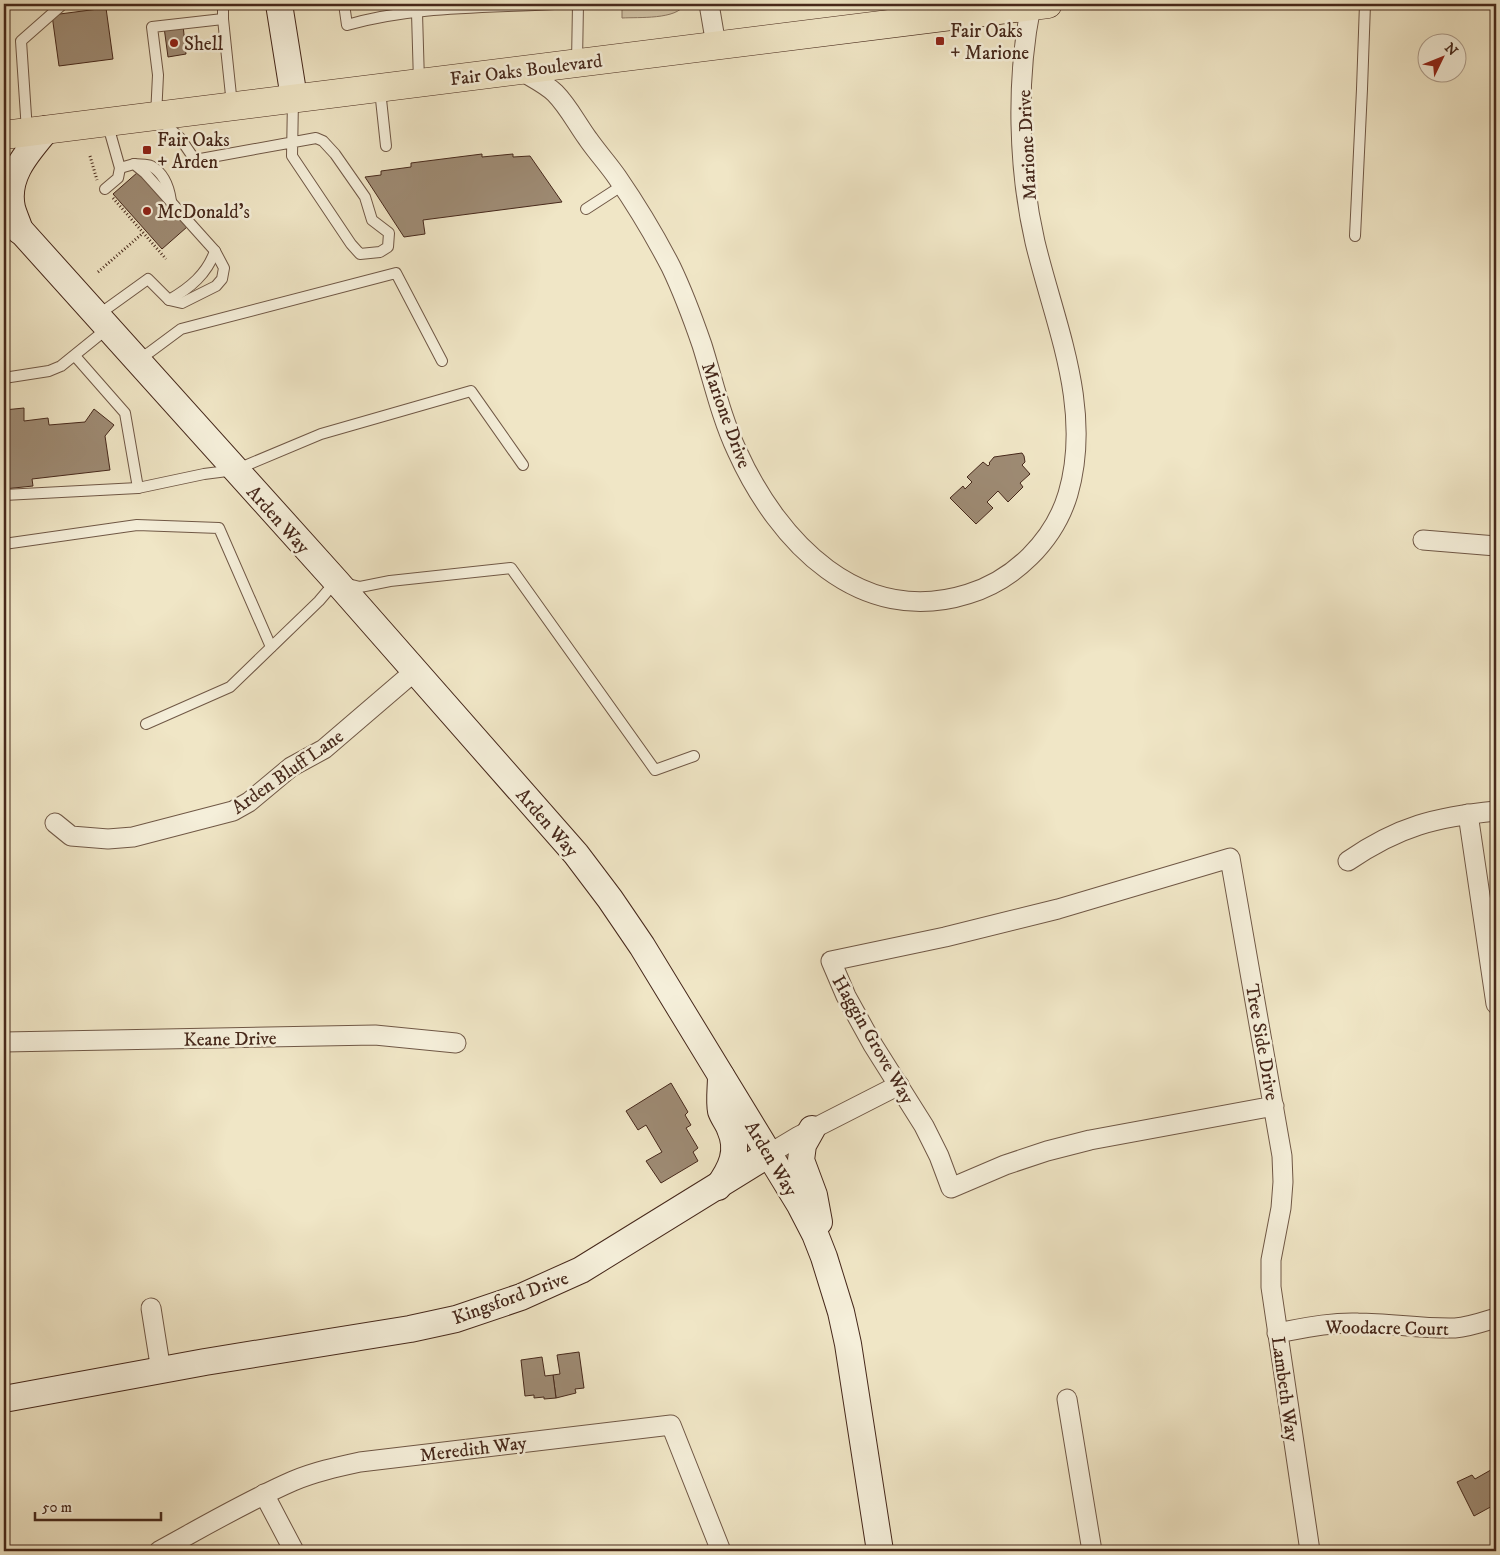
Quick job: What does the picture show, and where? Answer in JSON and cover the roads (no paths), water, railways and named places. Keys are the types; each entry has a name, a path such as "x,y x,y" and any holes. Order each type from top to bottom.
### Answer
{"main road":[{"name":"Fair Oaks Boulevard","path":"26,132 716,45 982,8 1040,5"}],"street":[{"path":"279,4 294,98"},
{"path":"709,4 716,45"},
{"name":"Marione Drive","path":"520,70 554,92 623,185 649,226 688,306 723,417 737,451 754,484 774,514 816,562 838,578 862,591 887,599 914,602 941,601 980,591 1014,571 1034,553 1050,531 1068,495 1074,468 1076,414 1073,388 1028,205 1021,131 1027,27 1040,5"},
{"path":"12,222 11,191 15,175 22,160 26,132"},
{"name":"Arden Way","path":"12,222 336,581 576,854 610,898 642,946 770,1154 815,1234 842,1312 880,1551"},
{"path":"1423,540 1496,546"},
{"name":"Arden Bluff Lane","path":"55,823 71,836 108,839 133,837 233,811 249,802 291,767 324,749 415,671"},
{"path":"1348,861 1370,846 1408,828 1440,818 1496,811"},
{"path":"1468,814 1496,1004"},
{"name":"Haggin Grove Way","path":"1230,858 1058,908 945,937 830,961 846,996 873,1046 924,1126 952,1188 1005,1165 1047,1151 1090,1140 1274,1106"},
{"name":"Tree Side Drive","path":"1230,858 1282,1156 1283,1182 1276,1227"},
{"name":"Keane Drive","path":"4,1042 375,1035 456,1043"},
{"path":"717,1188 733,1161 735,1146 730,1129 721,1112 721,1075"},
{"path":"770,1154 899,1085"},
{"path":"812,1130 802,1145 801,1160 814,1195 819,1216 824,1257"},
{"name":"Kingsford Drive","path":"4,1399 205,1362 410,1329 456,1319 488,1309 548,1286 581,1270 770,1154"},
{"name":"Lambeth Way","path":"1276,1227 1270,1260 1271,1287 1310,1551"},
{"path":"151,1308 161,1371"},
{"name":"Woodacre Court","path":"1277,1333 1321,1325 1356,1323 1456,1328 1496,1318"},
{"path":"1067,1399 1092,1551"},
{"name":"Meredith Way","path":"159,1551 264,1494 310,1475 360,1462 671,1425 721,1551"},
{"path":"264,1494 294,1551"}],"lane":[{"path":"26,132 21,41 63,4"},
{"path":"223,4 232,106"},
{"path":"344,4 347,25 373,18 458,8 554,4"},
{"path":"577,63 578,4"},
{"path":"1355,236 1365,4"},
{"path":"417,13 419,83"},
{"path":"223,19 152,27 158,75 156,116 180,138 195,160 292,142 316,138 323,141 335,154 365,197 372,220 389,233 388,247 380,252 360,254 351,244 292,156 292,142 294,98"},
{"path":"380,87 386,146"},
{"path":"105,189 118,178 120,168 120,162 107,121"},
{"path":"4,378 49,371 61,366 75,356 102,322 148,279 169,300 182,303 216,286 222,279 224,268 215,251 145,172 134,164 120,168"},
{"path":"586,209 623,185"},
{"path":"169,300 184,292 200,277 210,264 215,251"},
{"path":"136,360 150,352 181,328 396,273 442,361"},
{"path":"75,356 125,413 138,488"},
{"path":"4,495 138,488 204,474 235,470 320,434 471,391 523,465"},
{"path":"4,544 137,525 219,528 271,647"},
{"path":"146,724 230,687 319,601 336,581 360,587 390,581 511,568 655,770 694,756"}],"place":[{"name":"Fair Oaks + Marione","path":"940,41"},
{"name":"Shell","path":"174,43"},
{"name":"Fair Oaks + Arden","path":"147,150"},
{"name":"McDonald's","path":"147,211"}]}
